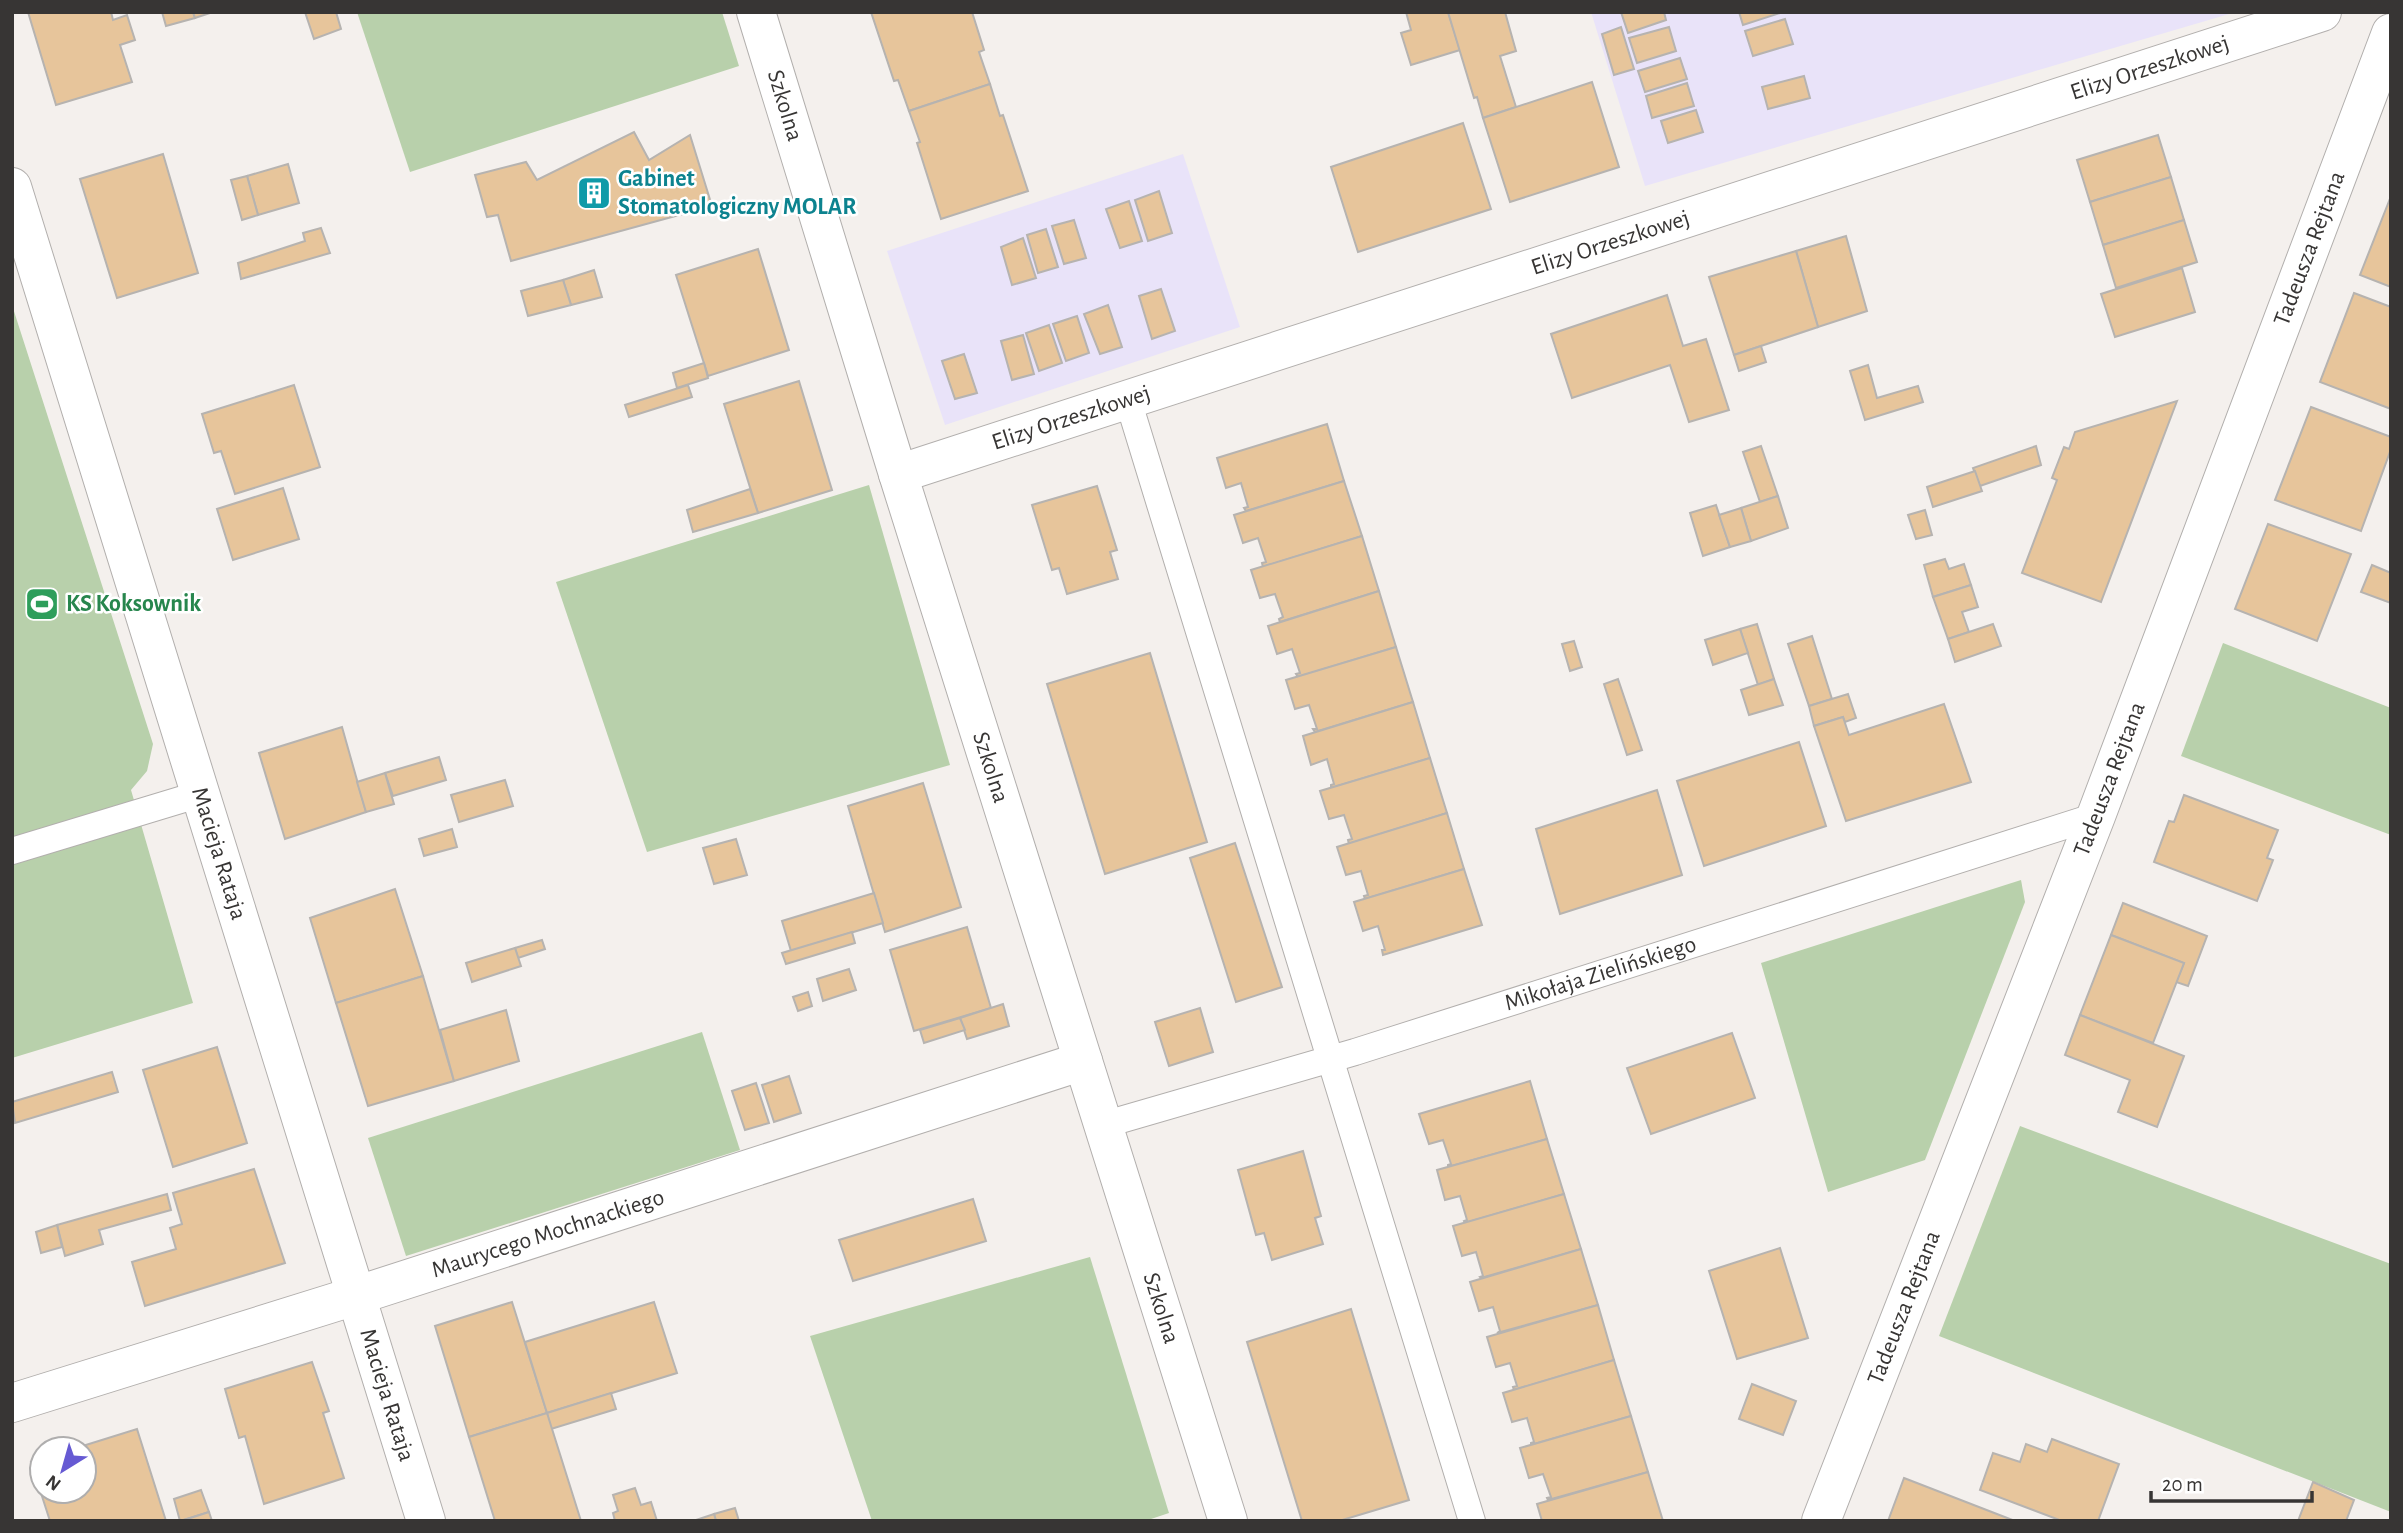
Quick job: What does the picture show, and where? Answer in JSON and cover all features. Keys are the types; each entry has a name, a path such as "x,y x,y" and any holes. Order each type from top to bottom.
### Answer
{"street":[{"name":"Szkolna","path":"756,12 898,474 1228,1521"},
{"name":"Elizy Orzeszkowej","path":"898,474 2322,12"},
{"name":"Tadeusza Rejtana","path":"1821,1521 2096,816 2391,33"},
{"name":"Macieja Rataja","path":"12,187 426,1521"},
{"name":"Maurycego Mochnackiego","path":"12,1404 1083,1061"}],"lane":[{"path":"1128,400 1472,1521"},
{"path":"12,851 200,794"},
{"name":"Mikołaja Zielińskiego","path":"1103,1125 1331,1059 2096,816"}],"shaded area":[{"path":"1591,12 2236,12 1645,186"},
{"path":"1183,154 1240,327 945,425 887,251"}],"green space":[{"path":"357,12 722,12 739,66 410,172"},
{"name":"KS Koksownik","path":"12,305 153,744 147,771 131,790 193,1003 12,1058"},
{"path":"869,485 950,765 647,852 556,582"},
{"path":"2223,643 2391,708 2391,835 2181,756"},
{"path":"2021,880 2025,902 1925,1160 1828,1192 1761,963"},
{"path":"702,1032 740,1150 406,1256 368,1138"},
{"path":"2020,1126 2391,1264 2391,1512 1939,1336"},
{"path":"1090,1257 1169,1513 1145,1521 872,1521 810,1336"}],"building":[{"path":"28,12 111,12 113,20 127,15 135,40 120,45 132,82 56,105"},
{"path":"162,12 193,12 195,18 166,26"},
{"path":"193,12 213,12 195,18"},
{"path":"305,12 336,12 341,29 314,39"},
{"path":"871,12 972,12 984,50 979,52 990,84 909,111 898,80 894,81"},
{"path":"1406,12 1448,12 1460,50 1411,65 1401,33 1411,30"},
{"path":"1448,12 1505,12 1516,51 1500,56 1516,107 1483,118 1477,97 1474,98"},
{"path":"1621,12 1664,12 1666,20 1628,33"},
{"path":"1739,12 1783,12 1743,25"},
{"path":"1785,19 1793,44 1753,56 1745,31"},
{"path":"1621,27 1634,69 1614,75 1602,34"},
{"path":"1669,27 1676,51 1637,63 1629,38"},
{"path":"1680,58 1687,79 1645,92 1638,71"},
{"path":"1804,76 1810,98 1768,109 1762,87"},
{"path":"1592,82 1619,167 1510,202 1483,118"},
{"path":"1687,83 1694,106 1652,118 1646,96"},
{"path":"990,84 1028,191 941,219 909,111"},
{"path":"1696,110 1703,132 1668,143 1661,121"},
{"path":"1463,123 1491,209 1358,252 1331,167"},
{"name":"Gabinet Stomatologiczny MOLAR","path":"634,132 649,160 690,135 712,206 511,261 498,215 487,217 475,175 526,162 537,180"},
{"path":"2158,135 2171,177 2090,202 2077,160"},
{"path":"163,154 198,273 117,298 80,179"},
{"path":"288,164 299,203 258,215 247,176"},
{"path":"247,176 258,215 242,220 231,180"},
{"path":"2171,177 2184,220 2103,245 2090,202"},
{"path":"1159,191 1172,233 1148,241 1135,200"},
{"path":"2391,196 2391,287 2360,275"},
{"path":"1129,201 1142,241 1120,248 1106,209"},
{"path":"1074,220 1086,258 1064,264 1052,226"},
{"path":"2184,220 2197,262 2116,288 2103,245"},
{"path":"321,228 330,253 241,279 238,263 305,241 303,233"},
{"path":"1046,229 1058,267 1038,273 1027,235"},
{"path":"1846,236 1867,311 1818,327 1796,251"},
{"path":"1023,238 1036,278 1012,285 1001,247"},
{"path":"758,249 789,350 708,376 676,275"},
{"path":"1796,251 1818,327 1734,355 1709,277"},
{"path":"2182,268 2195,312 2115,337 2101,294"},
{"path":"594,270 602,297 571,305 563,280"},
{"path":"563,280 571,305 528,316 521,291"},
{"path":"1161,289 1175,331 1152,339 1139,296"},
{"path":"2354,293 2391,307 2391,409 2320,382"},
{"path":"1667,295 1683,346 1706,339 1729,410 1689,422 1670,365 1572,398 1551,334"},
{"path":"1108,305 1122,347 1100,354 1084,314"},
{"path":"1077,316 1089,353 1066,361 1053,324"},
{"path":"1049,325 1062,363 1039,371 1026,333"},
{"path":"1023,335 1034,374 1012,380 1001,341"},
{"path":"1761,346 1766,362 1739,371 1734,355"},
{"path":"964,354 977,393 955,399 942,361"},
{"path":"704,363 708,378 677,388 673,373"},
{"path":"1868,365 1877,398 1918,386 1923,402 1865,420 1850,371"},
{"path":"799,381 832,490 758,513 724,404"},
{"path":"294,385 320,467 235,494 221,451 214,453 202,414"},
{"path":"688,385 692,397 629,417 625,405"},
{"path":"2177,401 2101,602 2022,573 2057,480 2052,478 2064,447 2069,449 2075,432"},
{"path":"2311,407 2391,437 2391,449 2361,531 2275,500"},
{"path":"1327,424 1344,481 1246,511 1244,508 1248,507 1241,483 1226,488 1217,458"},
{"path":"1761,446 1778,496 1760,502 1743,452"},
{"path":"2036,446 2041,465 1980,486 1973,468"},
{"path":"1975,471 1982,491 1933,507 1927,487"},
{"path":"1344,481 1362,536 1263,567 1262,563 1266,562 1258,538 1243,543 1234,515"},
{"path":"1097,486 1117,550 1110,552 1118,579 1067,594 1059,568 1052,570 1032,505"},
{"path":"283,488 299,539 233,560 217,509"},
{"path":"750,489 758,513 693,532 687,510"},
{"path":"1778,496 1788,528 1751,541 1741,508"},
{"path":"1716,505 1730,547 1703,556 1690,513"},
{"path":"1741,508 1751,541 1730,547 1719,515"},
{"path":"1925,510 1932,535 1916,539 1908,515"},
{"path":"2268,524 2351,554 2317,641 2235,609"},
{"path":"1362,536 1379,591 1280,622 1279,619 1283,617 1275,594 1260,598 1251,570"},
{"path":"1945,559 1949,569 1964,564 1971,585 1933,597 1924,565"},
{"path":"2372,565 2391,573 2391,603 2361,592"},
{"path":"1971,585 1978,607 1962,612 1969,632 1948,639 1933,597"},
{"path":"1379,591 1396,647 1298,677 1296,674 1300,673 1292,649 1277,654 1268,626"},
{"path":"1757,624 1774,679 1758,685 1740,629"},
{"path":"1993,624 2001,646 1955,662 1948,639"},
{"path":"1740,629 1748,653 1713,665 1705,640"},
{"path":"1812,636 1832,699 1809,706 1788,644"},
{"path":"1574,641 1582,667 1570,671 1562,644"},
{"path":"1396,647 1413,702 1315,732 1313,729 1317,729 1309,705 1295,709 1286,680"},
{"path":"1150,653 1207,842 1105,874 1047,684"},
{"path":"1618,679 1642,750 1627,755 1604,684"},
{"path":"1774,679 1783,705 1749,715 1741,690"},
{"path":"1848,694 1856,718 1845,722 1843,717 1814,726 1809,706"},
{"path":"1413,702 1430,758 1331,788 1334,784 1327,759 1311,765 1303,736"},
{"path":"1944,704 1971,782 1846,821 1814,726 1843,717 1849,735"},
{"path":"342,727 366,812 285,839 259,753"},
{"path":"1799,742 1826,826 1704,866 1677,781"},
{"path":"439,757 446,780 393,796 385,773"},
{"path":"1430,758 1447,813 1349,844 1348,840 1352,839 1344,815 1329,819 1320,791"},
{"path":"385,773 394,804 366,812 357,782"},
{"path":"505,780 513,806 459,822 451,795"},
{"path":"923,783 961,907 885,932 848,806"},
{"path":"1657,790 1682,875 1560,914 1536,829"},
{"path":"2184,795 2278,830 2267,858 2273,860 2257,901 2154,862 2169,821 2174,822"},
{"path":"1447,813 1464,869 1365,899 1364,896 1368,895 1361,871 1346,875 1337,847"},
{"path":"452,829 457,847 424,856 419,839"},
{"path":"736,839 747,875 714,884 703,848"},
{"path":"1235,843 1282,987 1236,1002 1190,858"},
{"path":"1464,869 1482,925 1383,955 1382,950 1385,950 1378,926 1363,931 1354,902"},
{"path":"395,889 423,976 336,1003 310,918"},
{"path":"874,893 883,923 791,951 782,921"},
{"path":"2123,903 2207,936 2188,986 2176,982 2184,963 2111,935"},
{"path":"967,927 991,1008 914,1031 890,950"},
{"path":"852,932 855,943 786,964 782,953"},
{"path":"2111,935 2184,963 2153,1043 2080,1015"},
{"path":"542,940 545,949 518,958 515,948"},
{"path":"515,948 521,966 472,982 466,963"},
{"path":"849,969 856,990 823,1001 817,979"},
{"path":"423,976 454,1081 368,1106 336,1003"},
{"path":"808,992 812,1006 798,1011 793,997"},
{"path":"1003,1004 1009,1026 967,1039 960,1018"},
{"path":"1200,1008 1213,1052 1169,1066 1155,1022"},
{"path":"506,1010 519,1061 454,1081 440,1030"},
{"path":"2080,1015 2184,1056 2157,1127 2118,1112 2130,1080 2065,1055"},
{"path":"960,1018 965,1030 924,1043 920,1030"},
{"path":"1732,1033 1755,1098 1651,1134 1627,1068"},
{"path":"217,1047 247,1143 173,1167 143,1070"},
{"path":"112,1072 118,1092 15,1123 12,1102"},
{"path":"789,1076 801,1113 774,1122 762,1085"},
{"path":"1530,1081 1547,1139 1448,1167 1451,1164 1443,1140 1429,1144 1419,1114"},
{"path":"756,1083 769,1123 745,1130 732,1091"},
{"path":"1547,1139 1564,1194 1465,1223 1467,1220 1460,1196 1445,1200 1437,1170"},
{"path":"1303,1151 1321,1216 1315,1218 1323,1244 1272,1260 1264,1233 1256,1235 1238,1170"},
{"path":"254,1169 285,1263 145,1306 132,1262 176,1249 170,1228 182,1224 173,1193"},
{"path":"167,1194 171,1210 99,1230 103,1244 65,1256 57,1225"},
{"path":"1564,1194 1581,1249 1481,1278 1483,1276 1476,1252 1462,1256 1453,1226"},
{"path":"973,1199 986,1241 853,1281 839,1240"},
{"path":"57,1225 62,1247 41,1253 36,1232"},
{"path":"1780,1248 1808,1338 1737,1359 1709,1271"},
{"path":"1581,1249 1598,1305 1497,1333 1500,1331 1493,1307 1479,1311 1470,1282"},
{"path":"512,1302 547,1413 469,1437 435,1326"},
{"path":"654,1302 677,1373 547,1413 525,1342"},
{"path":"1598,1305 1614,1360 1514,1390 1513,1387 1517,1386 1510,1363 1496,1367 1487,1337"},
{"path":"1351,1309 1409,1500 1339,1521 1302,1521 1247,1342"},
{"path":"1614,1360 1631,1416 1531,1445 1534,1442 1527,1418 1512,1422 1503,1393"},
{"path":"312,1362 329,1411 323,1413 344,1478 264,1504 245,1436 239,1438 225,1389"},
{"path":"1752,1384 1796,1401 1783,1435 1739,1419"},
{"path":"611,1393 616,1409 551,1429 547,1413"},
{"path":"547,1413 581,1521 495,1521 469,1437"},
{"path":"1631,1416 1648,1472 1548,1500 1547,1498 1551,1497 1543,1474 1529,1478 1520,1448"},
{"path":"137,1429 166,1521 50,1521 45,1505 98,1505 98,1441"},
{"path":"2052,1439 2119,1464 2098,1521 2062,1521 1980,1490 1993,1453 2020,1462 2026,1444 2047,1452"},
{"path":"1648,1472 1663,1521 1542,1521 1537,1504"},
{"path":"1904,1478 2015,1521 1888,1521"},
{"path":"2313,1482 2354,1500 2346,1521 2298,1521"},
{"path":"635,1488 641,1505 651,1502 657,1521 615,1521 613,1513 618,1511 613,1495"},
{"path":"201,1490 209,1512 180,1521 174,1499"},
{"path":"735,1508 739,1521 716,1521 714,1514"},
{"path":"209,1512 212,1521 181,1521"},
{"path":"714,1514 716,1521 693,1521"}],"place":[{"name":"Gabinet Stomatologiczny MOLAR","path":"594,193"},
{"name":"KS Koksownik","path":"42,604"}]}
